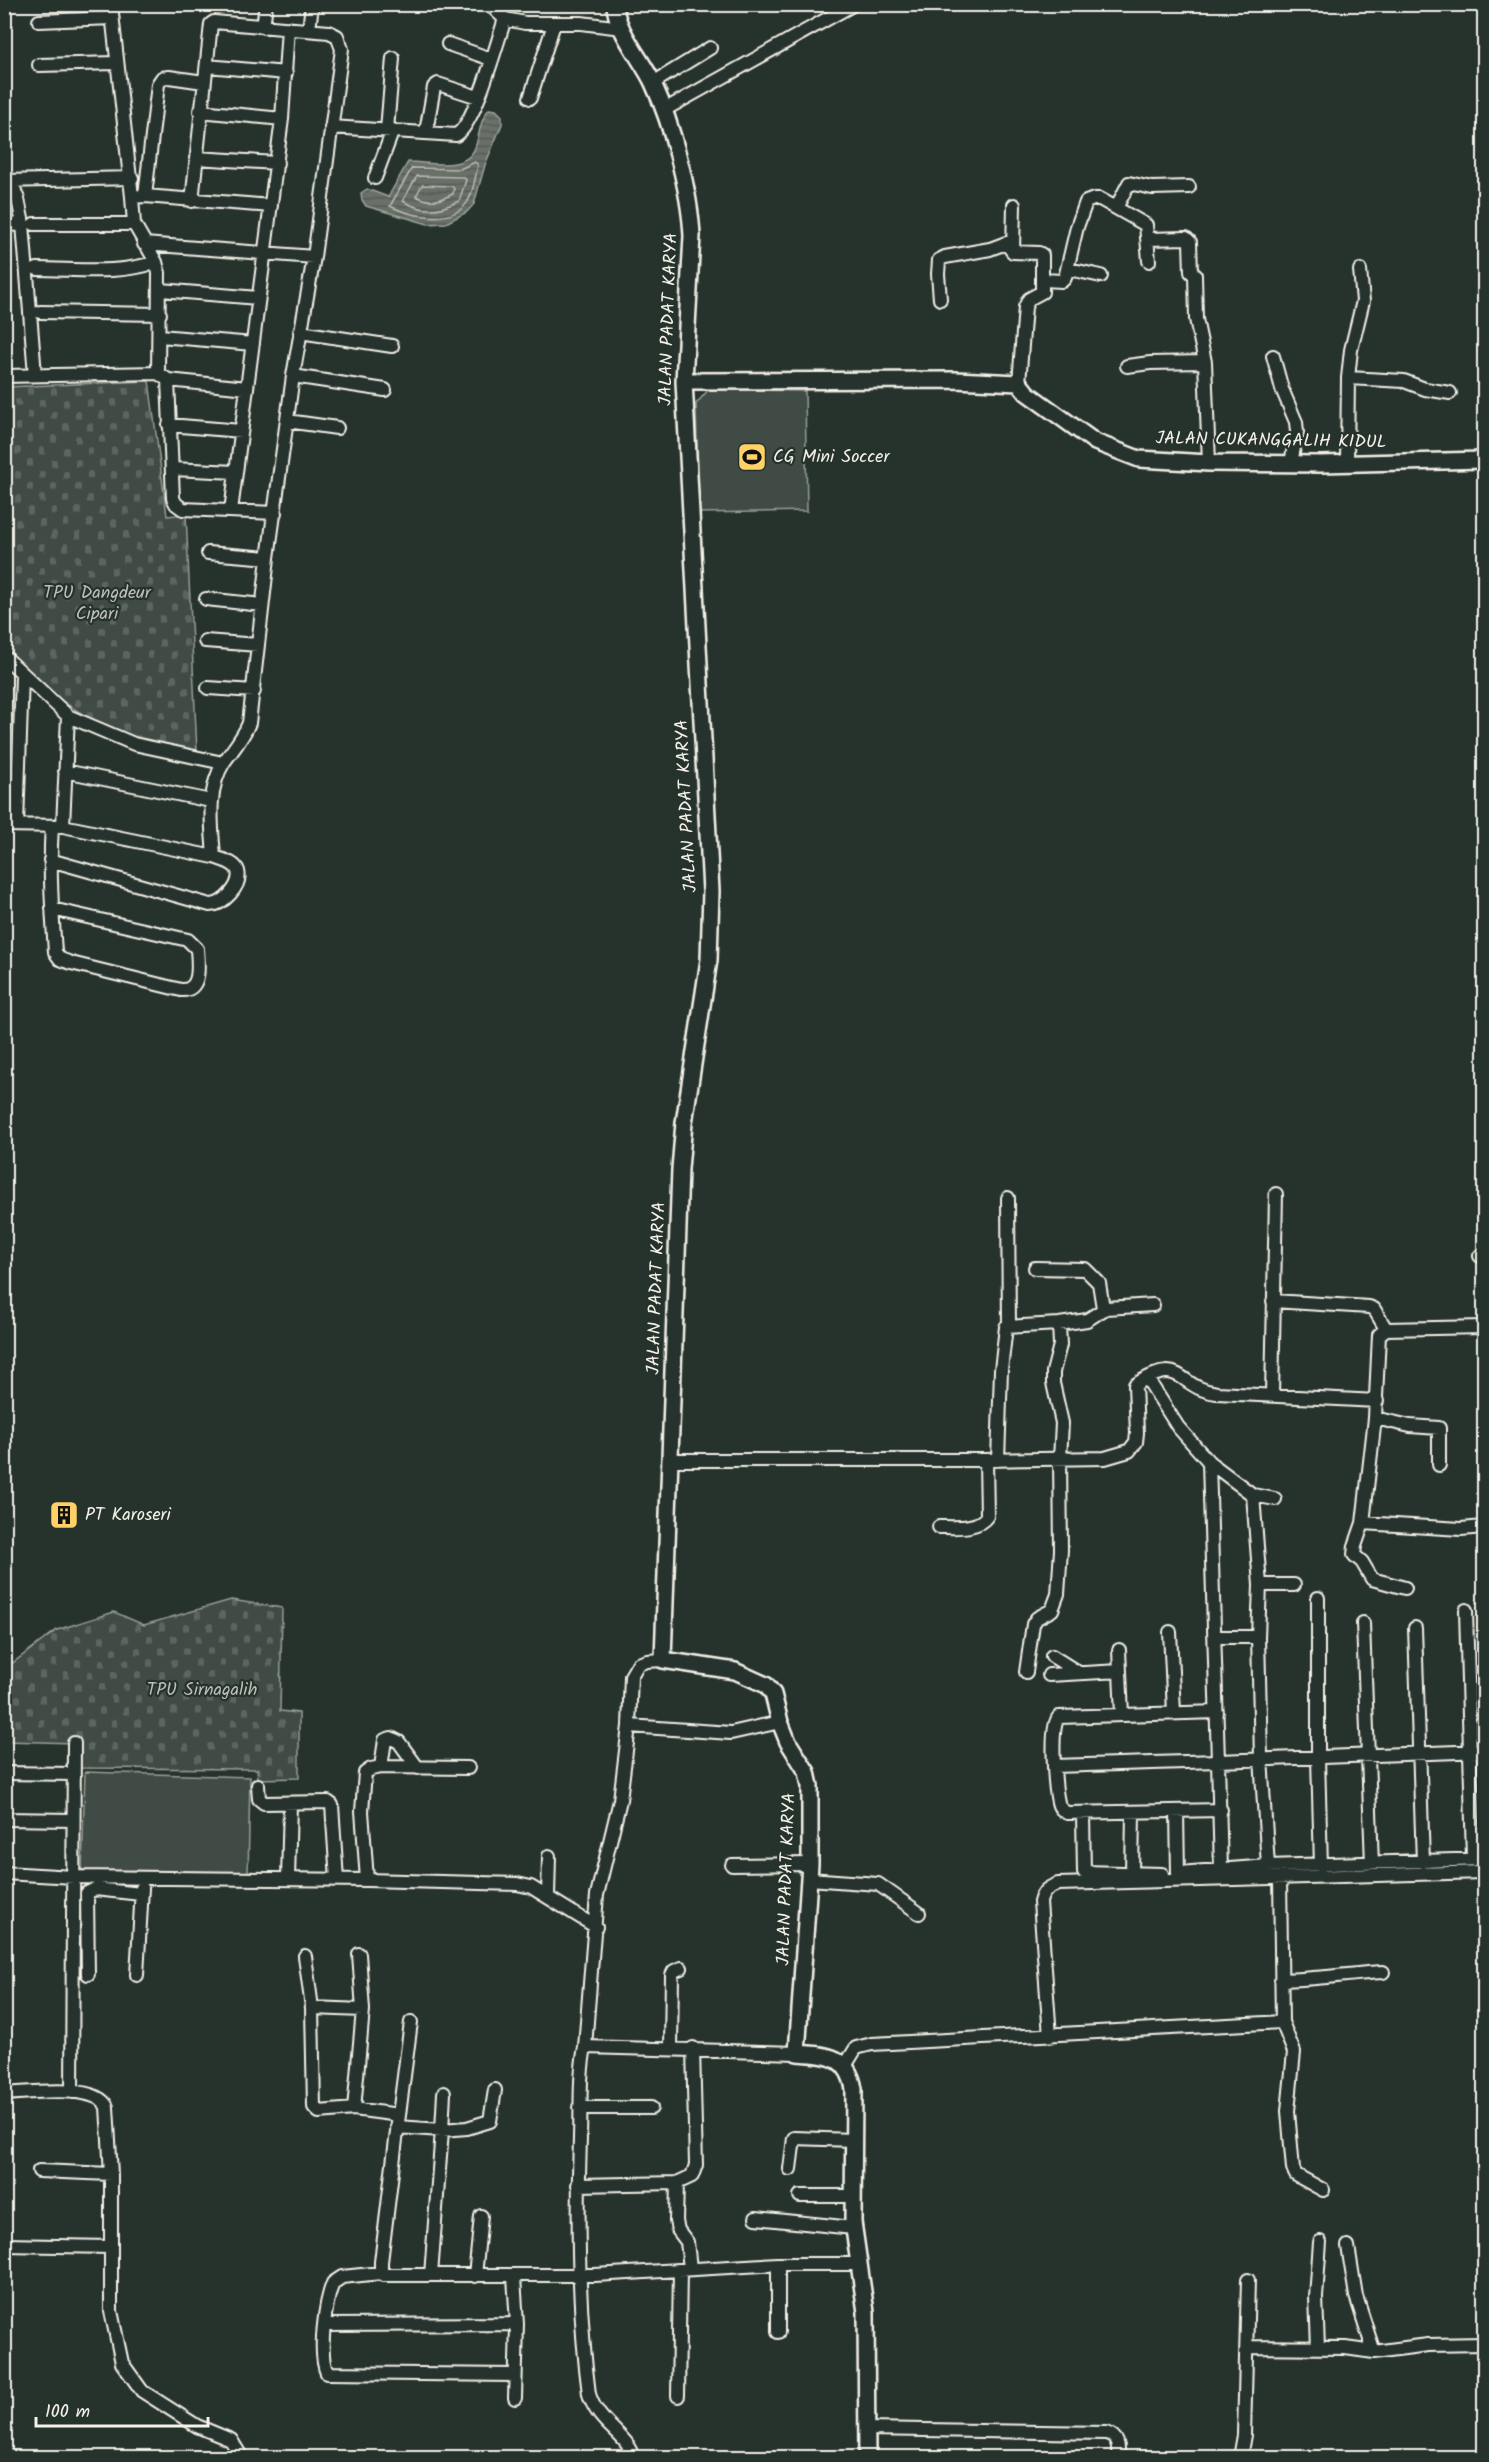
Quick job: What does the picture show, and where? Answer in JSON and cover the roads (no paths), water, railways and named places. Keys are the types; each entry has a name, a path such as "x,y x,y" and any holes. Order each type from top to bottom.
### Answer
{"street":[{"path":"111,4 116,63 132,178 139,197"},
{"path":"263,27 266,4"},
{"path":"309,30 312,4"},
{"path":"489,4 506,19 554,24 581,23 622,28"},
{"name":"JALAN PADAT KARYA","path":"615,4 617,19 653,83 664,110 691,213 692,236 684,381 711,891 709,960 684,1124 680,1169 663,1660 735,1671 766,1685 773,1694 788,1742 807,1772 810,1786 810,1871 797,2053"},
{"path":"664,110 854,4"},
{"path":"39,21 112,18"},
{"path":"331,127 456,135 462,131 478,97 506,19"},
{"path":"192,201 211,24 214,22 288,28 329,32 337,36 342,49 314,257 293,376 268,558 254,691 249,723 243,737 224,763 215,784 211,801 214,857"},
{"path":"530,98 554,24"},
{"path":"231,511 277,163 288,28"},
{"path":"448,44 492,59"},
{"path":"653,83 710,48"},
{"path":"375,178 390,130 393,58"},
{"path":"39,65 116,63"},
{"path":"207,66 286,73"},
{"path":"204,82 169,77 162,78 158,84 134,224 156,262 160,290 160,336 169,425 173,498 176,504 183,509 275,513"},
{"path":"426,132 435,87 438,84 478,97"},
{"path":"200,111 282,119"},
{"path":"196,158 277,163"},
{"path":"5,181 132,178"},
{"path":"5,181 14,189 29,224 35,375"},
{"path":"1116,208 1126,184 1129,183 1152,188 1190,187"},
{"path":"139,197 271,206"},
{"path":"1044,280 1062,281 1069,269 1077,227 1086,202 1094,199 1100,199 1144,222 1149,239 1149,261"},
{"path":"1013,252 1014,205"},
{"path":"4,225 134,224"},
{"path":"1149,239 1186,238 1190,242 1189,264 1191,272 1195,275 1196,319 1205,362 1209,463"},
{"path":"684,381 955,380 1019,383 1025,307 1029,299 1042,292 1044,259 1041,254 1013,252 1006,243 990,249 970,251 939,260 940,299"},
{"path":"144,244 314,257"},
{"path":"37,269 129,269 156,262"},
{"path":"1069,269 1101,276"},
{"path":"1347,464 1348,378 1351,350 1363,301 1360,270"},
{"path":"160,290 258,298"},
{"path":"40,312 160,314"},
{"path":"300,332 392,346"},
{"path":"160,336 253,344"},
{"path":"1273,356 1282,389 1296,422 1297,432 1291,463"},
{"path":"1127,366 1150,363 1205,362"},
{"path":"4,376 163,376 247,388"},
{"path":"293,376 385,390"},
{"path":"1348,378 1404,381 1425,389 1450,393"},
{"name":"JALAN CUKANGGALIH KIDUL","path":"1019,383 1027,393 1073,427 1112,450 1139,459 1209,463 1347,464 1485,460"},
{"path":"287,421 337,428"},
{"path":"169,425 242,431"},
{"path":"172,468 236,472"},
{"path":"208,553 268,558"},
{"path":"206,599 262,605"},
{"path":"205,641 258,645"},
{"path":"4,656 68,716 134,744 224,763"},
{"path":"22,675 11,825 58,826 214,857 233,865 238,873 233,889 227,897 213,905 50,860"},
{"path":"208,687 254,691"},
{"path":"52,909 188,940 197,949 197,976 194,986 191,989 181,990 64,960 55,952 52,909 50,860 58,826 65,771 68,716"},
{"path":"65,771 211,801"},
{"path":"1272,1396 1276,1194"},
{"path":"1008,1198 1009,1326"},
{"path":"1035,1268 1079,1267 1085,1269 1099,1283 1103,1308"},
{"path":"1273,1301 1369,1307 1374,1309 1386,1329"},
{"path":"939,1527 976,1524 984,1521 987,1516 1005,1329 1009,1326 1059,1324 1087,1320 1103,1308 1153,1305"},
{"path":"1026,1672 1033,1624 1037,1618 1052,1610 1057,1602 1061,1550 1062,1423 1053,1383 1053,1372 1060,1345 1059,1324"},
{"path":"1405,1588 1372,1579 1362,1562 1354,1555 1354,1546 1364,1523 1377,1401 1379,1335 1386,1329 1485,1327"},
{"path":"669,1460 1105,1458 1129,1451 1136,1442 1136,1385 1158,1373 1170,1372 1182,1375 1202,1391 1377,1401"},
{"path":"1147,1378 1178,1427 1209,1462 1253,1495 1275,1499"},
{"path":"1375,1418 1410,1426 1439,1428 1439,1465"},
{"path":"1209,1462 1221,1870"},
{"path":"1253,1495 1260,1585 1258,1636 1261,1758 1268,1866"},
{"path":"1364,1523 1461,1529 1485,1527"},
{"path":"1260,1585 1293,1585"},
{"path":"1318,1598 1321,1866"},
{"path":"1083,1814 1084,1872 1178,1874 1268,1866 1479,1859 1470,1751 1466,1610"},
{"path":"1364,1623 1372,1864"},
{"path":"1415,1628 1423,1862"},
{"path":"1170,1632 1174,1712"},
{"path":"1215,1637 1258,1636"},
{"path":"1119,1650 1122,1715"},
{"path":"1052,1656 1079,1673"},
{"path":"634,2457 626,2443 606,2424 593,2407 587,2381 580,2274 578,2185 580,2070 585,2047 591,1949 596,1927 600,1879 620,1800 629,1726 632,1676 634,1668 647,1660 663,1660"},
{"path":"1049,1675 1120,1671"},
{"path":"1217,1712 1057,1718 1054,1724 1054,1766 1058,1804 1067,1813 1221,1810"},
{"path":"629,1726 730,1733 780,1722"},
{"path":"381,1767 385,1740 391,1738 399,1742 418,1768"},
{"path":"72,2092 74,1743"},
{"path":"1054,1766 1485,1751"},
{"path":"367,1880 363,1783 365,1773 381,1767 468,1768"},
{"path":"4,1773 73,1774"},
{"path":"258,1785 259,1799 263,1803 328,1802 332,1805 337,1880"},
{"path":"288,1879 290,1803"},
{"path":"1177,1811 1178,1874"},
{"path":"1132,1874 1133,1812"},
{"path":"4,1819 72,1820"},
{"path":"548,1896 549,1856"},
{"path":"732,1865 810,1871 878,1884 919,1913"},
{"path":"1050,2036 1040,1902 1042,1894 1048,1887 1058,1884 1485,1872"},
{"path":"4,1873 74,1878 367,1880 516,1884 531,1887 548,1896 596,1927"},
{"path":"137,1975 142,1878"},
{"path":"1280,1878 1282,2022 1294,2052 1288,2111 1293,2169 1296,2175 1323,2190"},
{"path":"88,1974 87,1893 102,1889 141,1894"},
{"path":"354,2109 363,2010 359,1954"},
{"path":"305,1956 312,2008 314,2107 319,2112 354,2109 442,2130 467,2128 490,2121 495,2090"},
{"path":"671,2048 672,1975 674,1971 681,1968"},
{"path":"1281,1980 1383,1972"},
{"path":"312,2008 363,2010"},
{"path":"381,2273 411,2022"},
{"path":"845,2066 856,2048 872,2044 1282,2022"},
{"path":"585,2047 693,2048 826,2055 845,2066 852,2077 854,2089 853,2228 866,2312 867,2457"},
{"path":"578,2185 677,2182 692,2176 696,2168 693,2048"},
{"path":"4,2094 72,2092 92,2094 105,2103 111,2174 111,2312 122,2363 142,2391 197,2426 225,2436 236,2444 242,2457"},
{"path":"431,2275 444,2093"},
{"path":"580,2108 651,2108"},
{"path":"790,2169 794,2138 853,2140"},
{"path":"39,2171 111,2174"},
{"path":"677,2182 676,2221 678,2230 687,2242 678,2396"},
{"path":"800,2196 853,2196"},
{"path":"475,2276 481,2216"},
{"path":"756,2218 853,2228"},
{"path":"1318,2347 1317,2296 1320,2242"},
{"path":"4,2245 110,2247"},
{"path":"1348,2246 1356,2296 1374,2352"},
{"path":"778,2264 778,2332"},
{"path":"514,2374 328,2373 324,2366 325,2325 330,2290 337,2279 342,2277 381,2273 386,2276 514,2277 778,2264 859,2264"},
{"path":"514,2277 517,2324 515,2398"},
{"path":"1240,2457 1244,2435 1248,2280"},
{"path":"325,2325 517,2324"},
{"path":"1246,2347 1318,2347 1374,2352 1428,2344 1485,2344"},
{"path":"867,2429 1106,2433 1113,2435 1117,2440 1118,2457"}],"water":[{"path":"489,109 496,110 502,116 502,124 485,165 474,204 467,212 446,223 428,224 366,206 361,193 367,189 388,197 408,162 457,163 472,154 482,122"}],"place":[{"name":"CG Mini Soccer","path":"752,457"},
{"name":"PT Karoseri","path":"64,1515"}],"park label":[{"name":"TPU Dangdeur Cipari","path":"97,603"},
{"name":"TPU Sirnagalih","path":"202,1690"}]}
